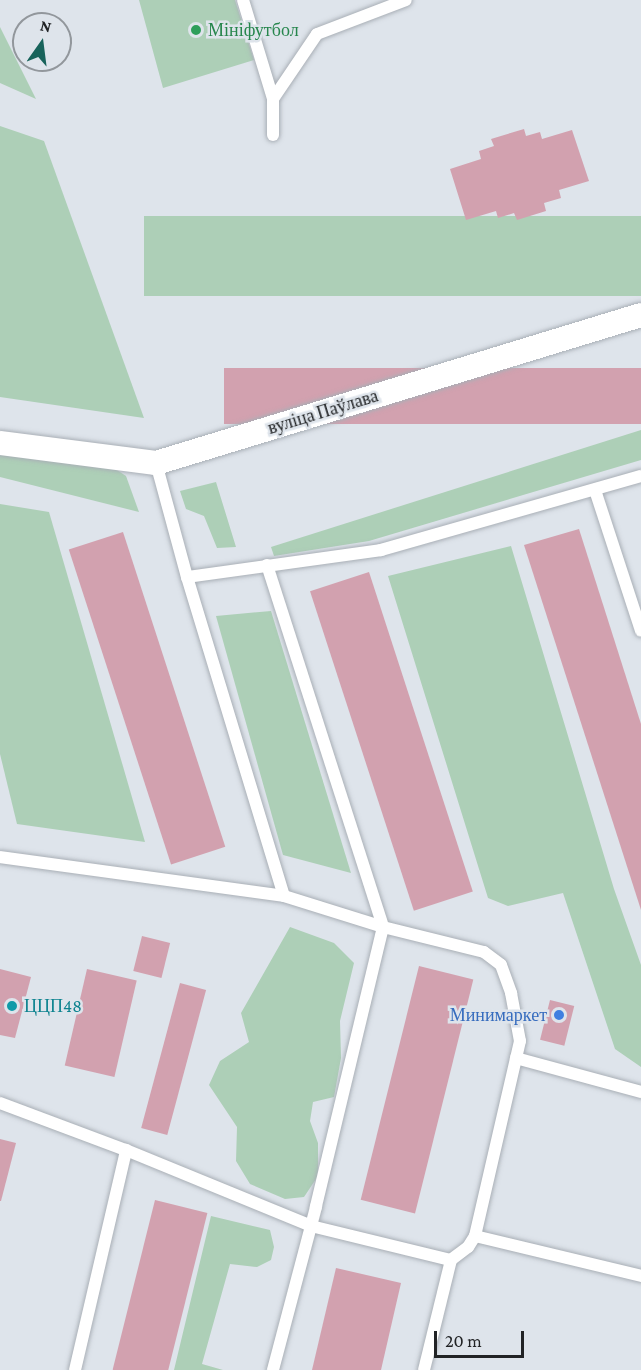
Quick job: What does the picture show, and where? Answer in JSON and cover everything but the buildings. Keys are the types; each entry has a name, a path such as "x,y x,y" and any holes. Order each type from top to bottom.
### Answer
{"street":[{"name":"вуліца Паўлава","path":"0,443 156,463 641,315"}],"lane":[{"path":"243,0 273,99 273,135"},
{"path":"273,99 317,34 406,0"},
{"path":"156,463 187,577 284,896"},
{"path":"187,577 381,550 641,477"},
{"path":"595,490 641,631"},
{"path":"267,565 383,927 311,1226 273,1370"},
{"path":"0,857 284,896 383,927 484,952 501,965 511,993 520,1041 475,1236 468,1247 451,1260 424,1370"},
{"path":"516,1058 641,1092"},
{"path":"0,1103 126,1150 311,1226 451,1260"},
{"path":"75,1370 126,1150"},
{"path":"475,1236 641,1276"}],"green space":[{"name":"Мініфутбол","path":"139,0 235,0 254,60 163,88"},
{"path":"0,27 12,51 12,72 22,72 36,99 0,83"},
{"path":"0,126 44,141 144,418 0,397"},
{"path":"144,216 641,216 641,296 144,296"},
{"path":"641,430 641,460 369,541 274,556 271,547"},
{"path":"0,452 108,464 126,476 139,512 0,477"},
{"path":"216,482 236,547 217,548 204,516 186,509 180,491"},
{"path":"0,504 49,512 145,842 17,824 0,754"},
{"path":"511,546 614,889 641,965 641,1067 615,1049 563,893 508,906 488,898 388,576"},
{"path":"271,611 351,873 283,855 216,616"},
{"path":"290,927 334,943 354,963 340,1021 341,1058 334,1097 313,1102 310,1121 318,1143 318,1176 304,1197 285,1199 250,1184 236,1161 237,1127 209,1085 220,1061 249,1042 241,1013"},
{"path":"211,1216 270,1230 274,1247 271,1260 257,1267 230,1264 202,1364 223,1370 174,1370"}],"place":[{"name":"Мініфутбол","path":"196,30"},
{"name":"ЦЦП48","path":"12,1006"},
{"name":"Минимаркет","path":"559,1015"}]}
